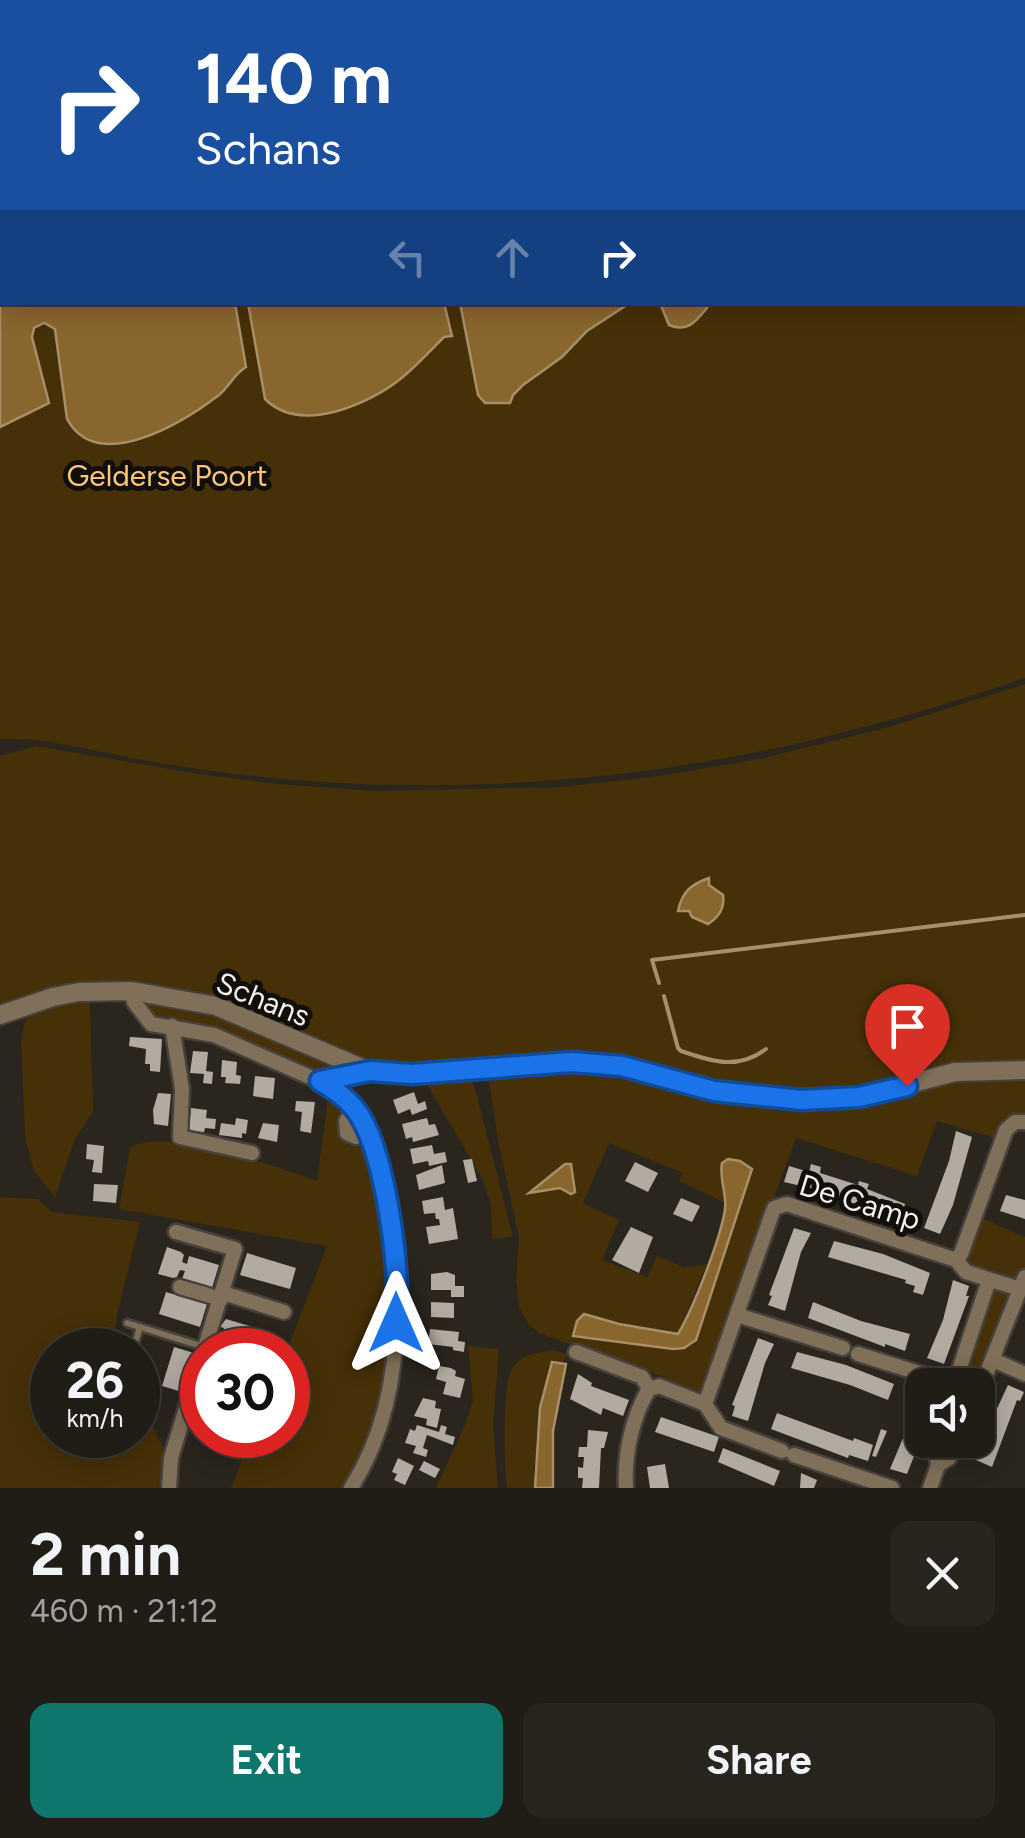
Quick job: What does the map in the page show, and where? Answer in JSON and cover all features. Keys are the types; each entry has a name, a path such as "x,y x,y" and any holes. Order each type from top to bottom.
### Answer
{"street":[{"name":"Schans","path":"0,1015 80,992 132,992 216,1006 370,1071"},
{"name":"Schans","path":"132,992 142,1016 151,1024 235,1043 320,1081 370,1071 412,1074 591,1062 622,1066 714,1091 825,1100 872,1094 955,1072 1025,1070"},
{"path":"172,1026 182,1089 180,1137 252,1153"},
{"path":"320,1081 343,1096 368,1134 383,1187 396,1262 398,1304 392,1375 372,1451 351,1488"},
{"path":"956,1260 962,1254 1006,1130 1014,1122 1025,1122"},
{"name":"De Camp","path":"706,1404 774,1208 787,1204 956,1260 966,1272 989,1280 1022,1283"},
{"path":"176,1232 235,1250 212,1328"},
{"path":"960,1368 989,1280"},
{"path":"990,1368 1022,1283"},
{"path":"180,1287 284,1312"},
{"path":"737,1314 905,1369"},
{"path":"576,1352 642,1377 649,1389"},
{"path":"993,1360 1025,1374"},
{"path":"626,1488 630,1436 640,1404 649,1389 659,1386 706,1404 721,1428 892,1488"},
{"path":"169,1488 171,1458 180,1429"},
{"path":"930,1488 937,1458"},
{"path":"938,1464 948,1458"}],"lane":[{"path":"127,1323 180,1342"}],"green space":[{"name":"Gelderse Poort","path":"170,305 1025,305 1025,678 844,732 665,768 574,779 389,785 293,780 189,768 48,742 0,739 0,329 44,326"},
{"path":"1025,684 1025,1065 858,1093 733,1089 625,1063 383,1068 165,990 0,1010 0,756 36,746 199,774 375,791 561,787 759,759 886,728"},
{"path":"140,998 220,1012 348,1068 323,1076 153,1017"},
{"path":"90,999 93,1111 75,1139 55,1197 34,1171 25,1137 21,1039 25,1022 35,1007"},
{"path":"602,1065 725,1100 1025,1073 1025,1117 1006,1118 998,1139 937,1121 917,1176 796,1138 703,1392 696,1393 669,1379 539,1333 529,1325 519,1307 519,1237 488,1075","holes":["609,1143 683,1173 679,1181 725,1203 720,1173 728,1159 752,1168 696,1340 579,1338 584,1314 678,1334 707,1264 685,1268 657,1256 647,1277 602,1260 619,1220 583,1203"]},
{"path":"465,1071 474,1085 513,1236 492,1239 491,1205 482,1178 422,1076"},
{"path":"329,1091 349,1106 342,1116 366,1144 388,1230 393,1319 382,1412 346,1488 231,1488 243,1458 310,1458 310,1328 295,1328 327,1246 119,1209 130,1147 169,1141 194,1145 317,1181"},
{"path":"0,1197 38,1199 52,1212 140,1222 116,1328 30,1328 30,1458 160,1458 160,1441 161,1488 0,1488"},
{"path":"982,1218 1025,1237 1025,1268 1016,1280 971,1269 967,1261"},
{"path":"991,1290 1008,1292 1011,1296 983,1368 965,1368"},
{"path":"468,1346 499,1349 493,1424 498,1488 436,1488 473,1400"},
{"path":"553,1350 568,1355 559,1362 534,1469 535,1488 507,1488 505,1427 512,1369 525,1357"}],"shaded area":[{"path":"0,305 235,305 246,367 223,392 164,429 120,443 99,443 81,435 67,419 55,329 44,323 34,328 32,337 49,403 0,427"},
{"path":"248,305 444,305 452,336 444,337 404,376 373,396 316,415 297,415 265,399"},
{"path":"461,305 627,305 587,331 562,357 523,385 510,403 485,403 478,395"},
{"path":"661,305 709,305 688,326 669,325"},
{"path":"709,878 709,885 723,895 723,900 720,912 708,924 692,917 689,911 678,911 688,890"},
{"path":"728,1159 752,1169 696,1340 684,1348 673,1349 573,1336 577,1321 584,1314 678,1334 718,1237 725,1203 722,1163"},
{"path":"565,1164 571,1164 575,1192 560,1188 529,1193"},
{"path":"552,1362 566,1364 553,1431 553,1488 535,1488 540,1408"}],"building":[{"path":"130,1037 162,1039 160,1072 150,1071 150,1064 145,1064 146,1049 129,1046"},
{"path":"193,1051 208,1052 206,1071 213,1072 212,1084 203,1083 204,1074 190,1073"},
{"path":"222,1060 237,1062 240,1084 225,1083 226,1077 221,1077"},
{"path":"255,1076 275,1078 273,1099 253,1096"},
{"path":"414,1092 418,1104 425,1101 427,1109 412,1115 410,1109 398,1114 393,1100"},
{"path":"158,1093 171,1094 168,1126 154,1124"},
{"path":"296,1101 315,1102 311,1133 300,1131 302,1112 295,1111"},
{"path":"191,1108 207,1110 206,1118 216,1119 215,1129 189,1131"},
{"path":"236,1118 248,1120 242,1138 219,1135 221,1123 235,1125"},
{"path":"427,1118 429,1125 435,1124 439,1135 413,1142 412,1137 406,1139 402,1124"},
{"path":"263,1123 279,1125 277,1142 258,1138"},
{"path":"956,1131 972,1137 953,1205 940,1234 924,1228"},
{"path":"87,1144 104,1146 102,1173 92,1172 94,1160 86,1159"},
{"path":"432,1145 434,1154 445,1152 447,1162 413,1164 410,1149"},
{"path":"472,1159 477,1181 468,1183 463,1160"},
{"path":"635,1162 658,1173 648,1192 625,1181"},
{"path":"811,1164 821,1167 820,1173 858,1185 859,1181 869,1184 867,1189 905,1204 900,1221 784,1182 789,1166 809,1172"},
{"path":"442,1165 445,1183 419,1190 416,1175"},
{"path":"94,1184 118,1185 116,1203 93,1201"},
{"path":"1006,1195 1025,1200 1025,1219 1000,1211"},
{"path":"443,1197 445,1210 453,1208 458,1239 429,1244 426,1227 440,1225 435,1213 424,1214 422,1201"},
{"path":"681,1198 700,1206 692,1222 673,1214"},
{"path":"631,1227 653,1237 639,1273 612,1260"},
{"path":"794,1228 811,1233 801,1252 785,1311 768,1305 772,1296 769,1295"},
{"path":"834,1241 883,1254 930,1273 923,1295 913,1292 915,1286 905,1283 906,1280 828,1257"},
{"path":"167,1247 181,1252 182,1262 187,1264 189,1256 219,1265 212,1288 182,1279 185,1271 180,1270 173,1278 158,1274"},
{"path":"247,1253 296,1268 290,1289 240,1275"},
{"path":"431,1274 455,1275 455,1286 464,1286 464,1297 451,1297 451,1290 431,1290"},
{"path":"953,1280 969,1286 969,1296 944,1364 927,1358 943,1320"},
{"path":"166,1292 207,1304 200,1327 159,1314"},
{"path":"431,1302 454,1303 454,1318 431,1317"},
{"path":"813,1302 861,1321 910,1334 905,1351 808,1318"},
{"path":"226,1319 256,1328 224,1328 220,1327"},
{"path":"430,1329 459,1332 458,1341 465,1342 464,1352 428,1344"},
{"path":"758,1338 774,1344 748,1421 732,1416 732,1405"},
{"path":"174,1347 180,1349 180,1391 162,1386"},
{"path":"797,1352 846,1365 894,1384 888,1400 791,1368"},
{"path":"439,1366 451,1368 456,1371 455,1376 465,1379 460,1398 443,1394 446,1382 436,1379"},
{"path":"578,1374 591,1386 629,1400 623,1416 603,1408 601,1415 570,1399"},
{"path":"1008,1385 1024,1392 1017,1400 992,1467 976,1460 995,1458 995,1413"},
{"path":"423,1398 436,1401 435,1408 441,1409 437,1428 426,1425 427,1419 414,1416"},
{"path":"777,1413 873,1445 868,1461 849,1455 848,1458 771,1429"},
{"path":"661,1417 719,1437 714,1452 655,1432"},
{"path":"417,1425 439,1432 441,1425 447,1427 445,1434 455,1437 453,1445 427,1435 423,1448 428,1450 426,1457 413,1453 416,1446 405,1443 410,1429 415,1431"},
{"path":"881,1429 887,1431 876,1457 872,1456"},
{"path":"588,1430 608,1432 601,1448 599,1488 582,1488 583,1478 578,1478 578,1467 583,1468 584,1457 578,1457 579,1447 587,1447"},
{"path":"905,1433 905,1458 913,1458 907,1474 890,1469"},
{"path":"723,1448 780,1471 774,1486 718,1462"},
{"path":"398,1458 414,1466 405,1485 394,1480 397,1474 392,1472"},
{"path":"424,1461 440,1469 435,1478 419,1470"},
{"path":"665,1464 669,1488 650,1488 647,1467"},
{"path":"801,1473 817,1480 814,1488 800,1488"}],"waterway":[{"path":"659,983 652,960 1025,915"},
{"path":"664,996 681,1051 715,1061 735,1062 766,1049"}],"route":[{"path":"396,1323 396,1262 372,1142 360,1116 343,1096 320,1081 370,1071 412,1074 572,1062 622,1066 714,1091 802,1100 859,1097 907,1086"}]}
